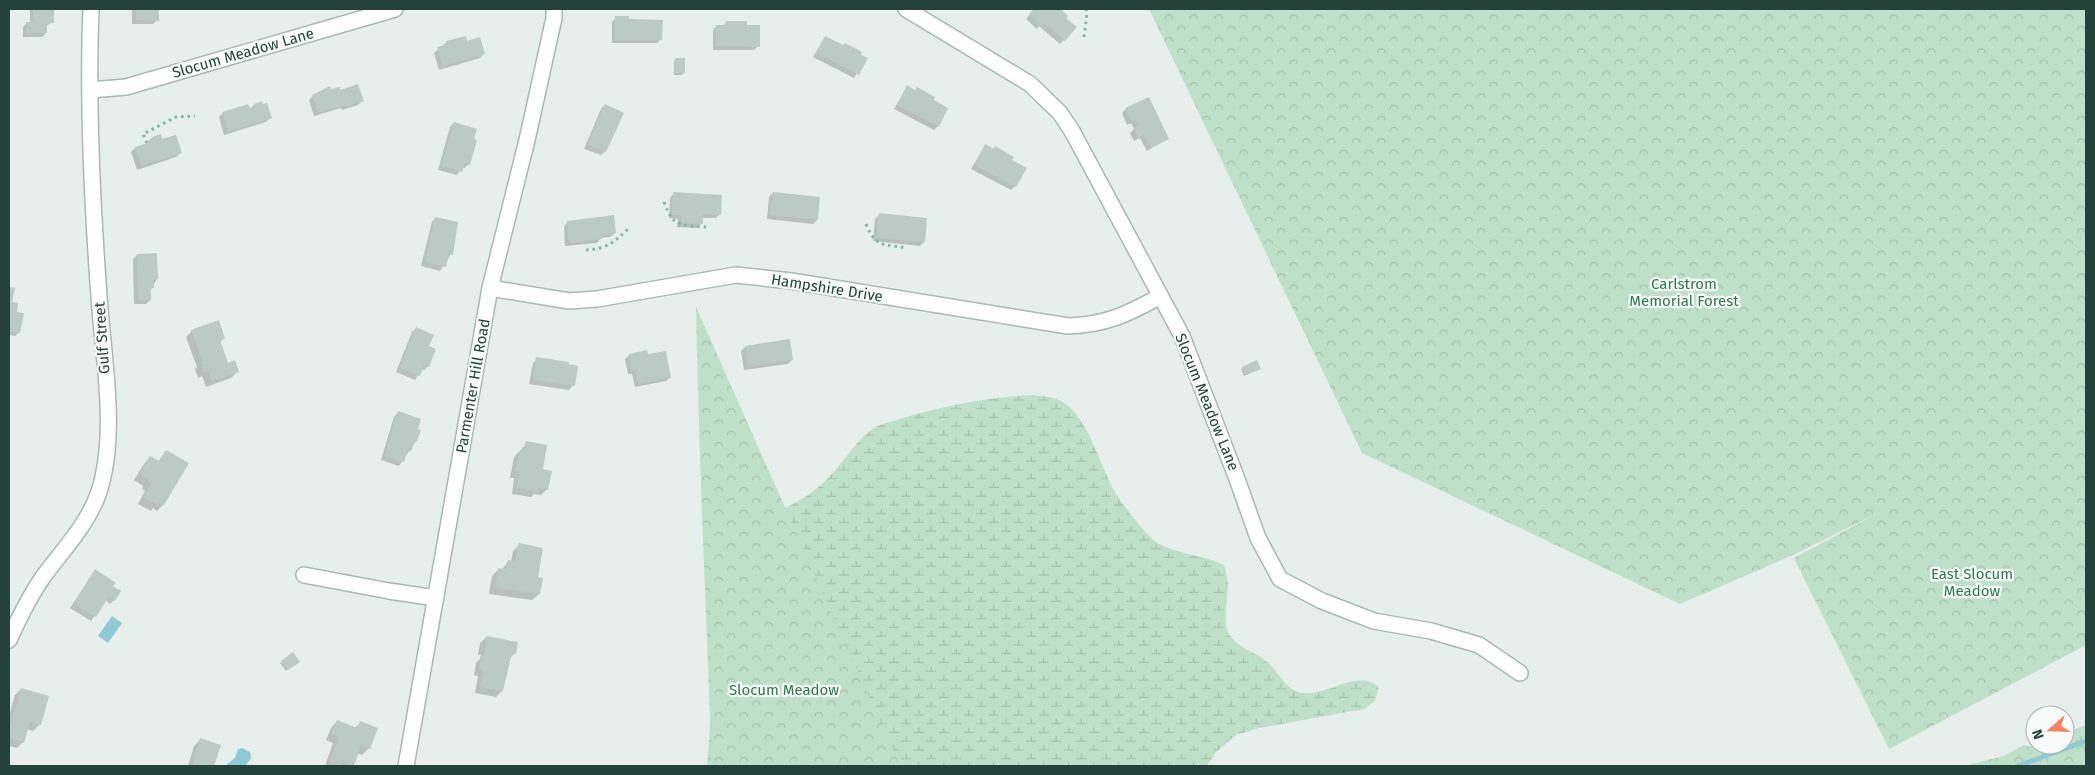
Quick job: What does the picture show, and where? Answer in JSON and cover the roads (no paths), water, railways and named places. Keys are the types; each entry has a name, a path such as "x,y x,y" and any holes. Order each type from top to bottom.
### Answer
{"street":[{"name":"Gulf Street","path":"9,640 33,592 87,517 99,492 106,451 109,408 94,230 90,90 91,9"},
{"name":"Slocum Meadow Lane","path":"90,90 126,88 396,9"},
{"name":"Parmenter Hill Road","path":"406,766 490,288 527,140 554,18 554,9"},
{"name":"Slocum Meadow Lane","path":"906,9 1030,84 1060,113 1072,131 1182,336 1258,538 1280,579 1322,601 1374,621 1430,631 1479,645 1520,673"},
{"name":"Hampshire Drive","path":"490,288 568,300 597,299 736,275 791,281 1068,326 1094,324 1120,317 1159,296"},
{"path":"304,575 389,592 436,598"}],"water":[{"path":"112,616 122,623 108,643 98,636"},
{"path":"242,748 250,752 251,758 245,766 225,766 235,758 238,749"}],"waterway":[{"path":"2018,766 2086,741"}],"park label":[{"name":"Carlstrom Memorial Forest","path":"1684,292"},
{"name":"East Slocum Meadow","path":"1972,582"},
{"name":"Slocum Meadow","path":"784,690"}]}
